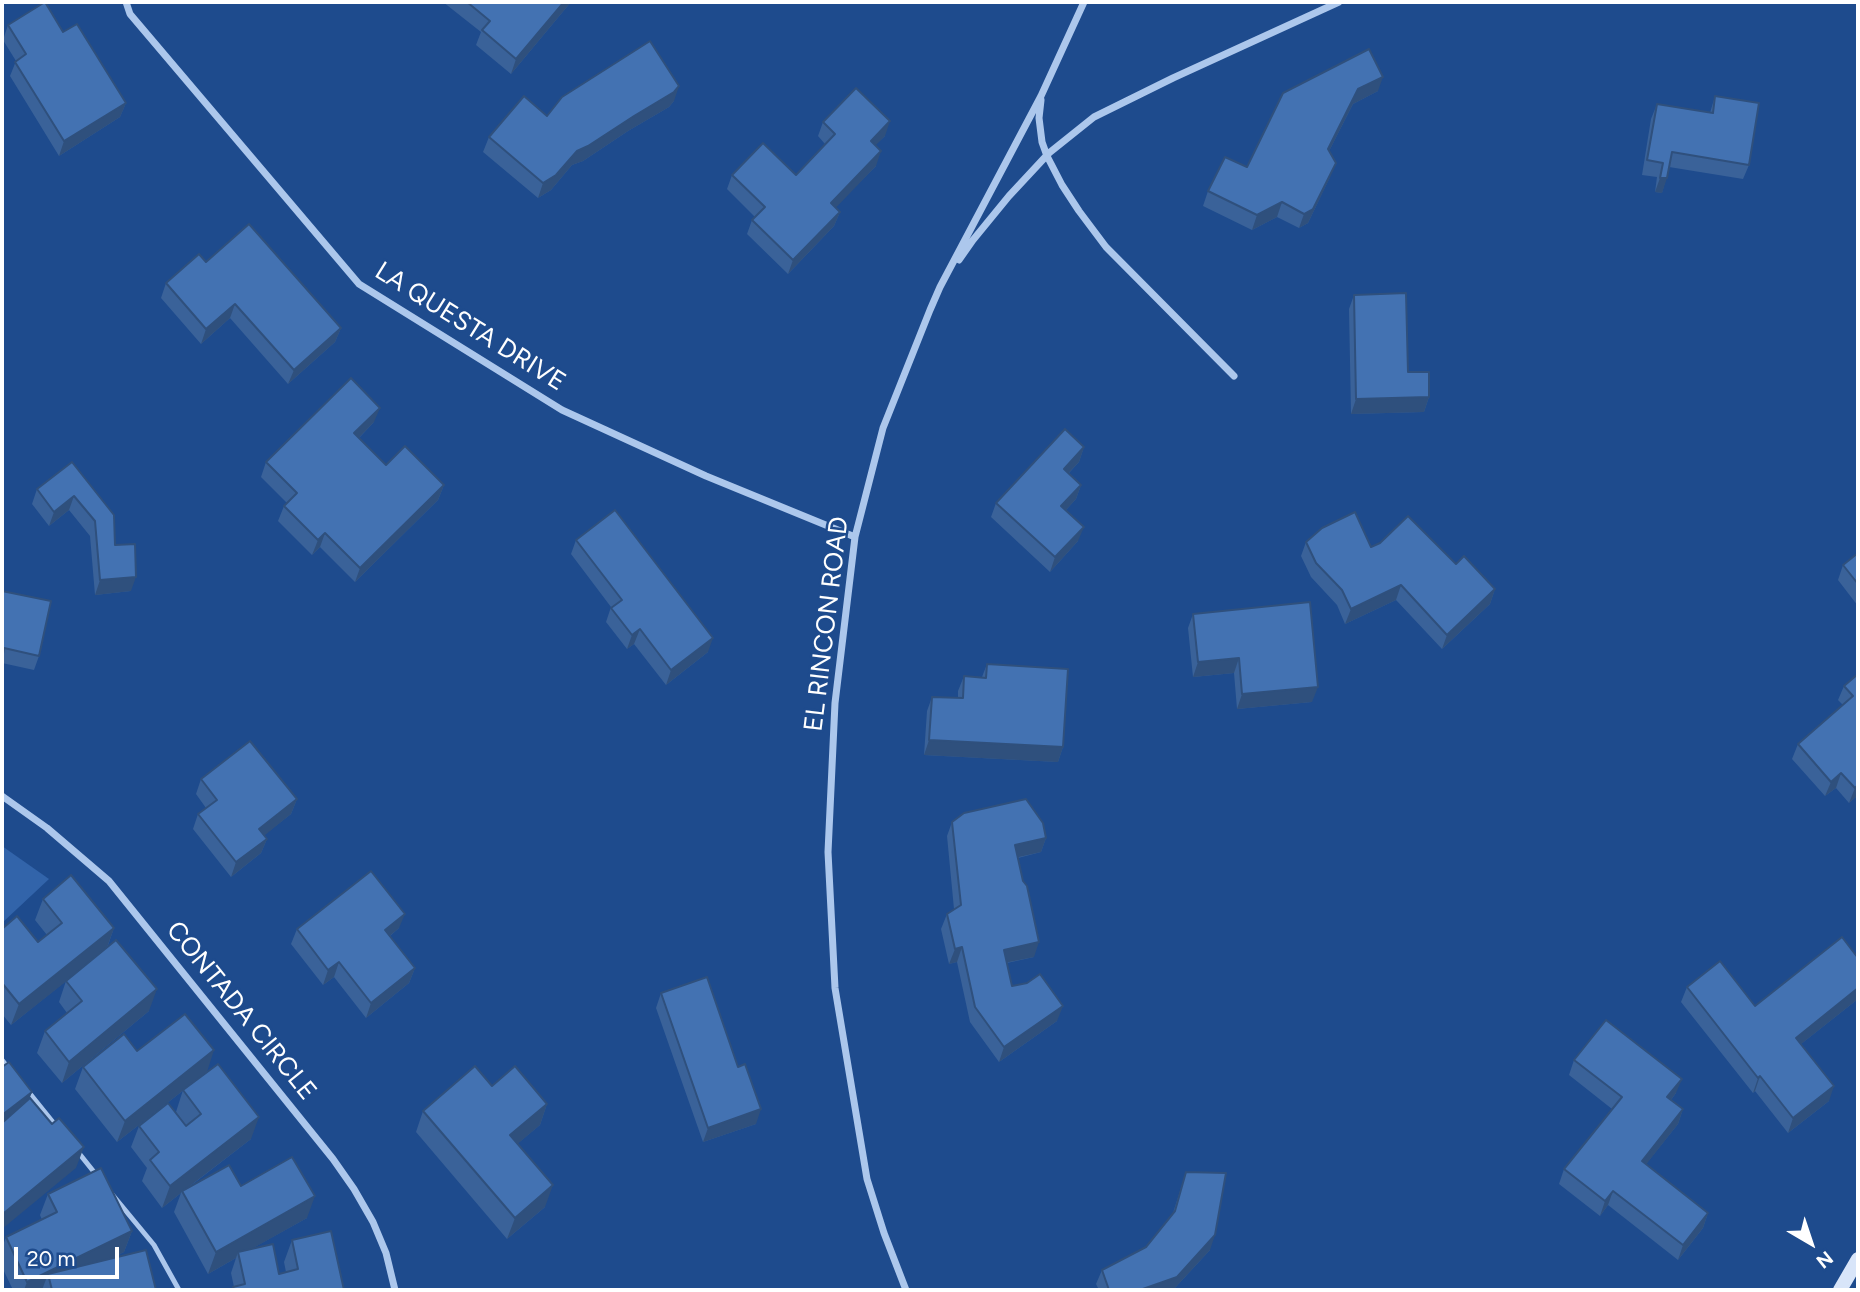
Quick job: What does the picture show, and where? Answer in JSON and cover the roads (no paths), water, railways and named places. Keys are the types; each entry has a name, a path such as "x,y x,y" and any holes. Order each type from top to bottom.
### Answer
{"street":[{"name":"LA QUESTA DRIVE","path":"125,2 130,14 359,284 562,410 706,475 855,537"},
{"name":"EL RINCON ROAD","path":"906,1290 867,1179 835,988 828,852 835,703 855,537 883,428 940,287 1041,96 1084,2"},
{"path":"940,287 973,240 1009,196 1047,156 1094,117 1172,78 1339,2"},
{"path":"1041,96 1040,130 1047,156 1079,211 1106,247 1234,376"},
{"name":"CONTADA CIRCLE","path":"2,796 47,828 109,881 333,1159 373,1222 386,1253 395,1290"},
{"path":"1840,1290 1858,1259"}],"lane":[{"path":"2,1060 10,1070"},
{"path":"19,1080 61,1132"},
{"path":"69,1142 154,1244 179,1290"}]}
